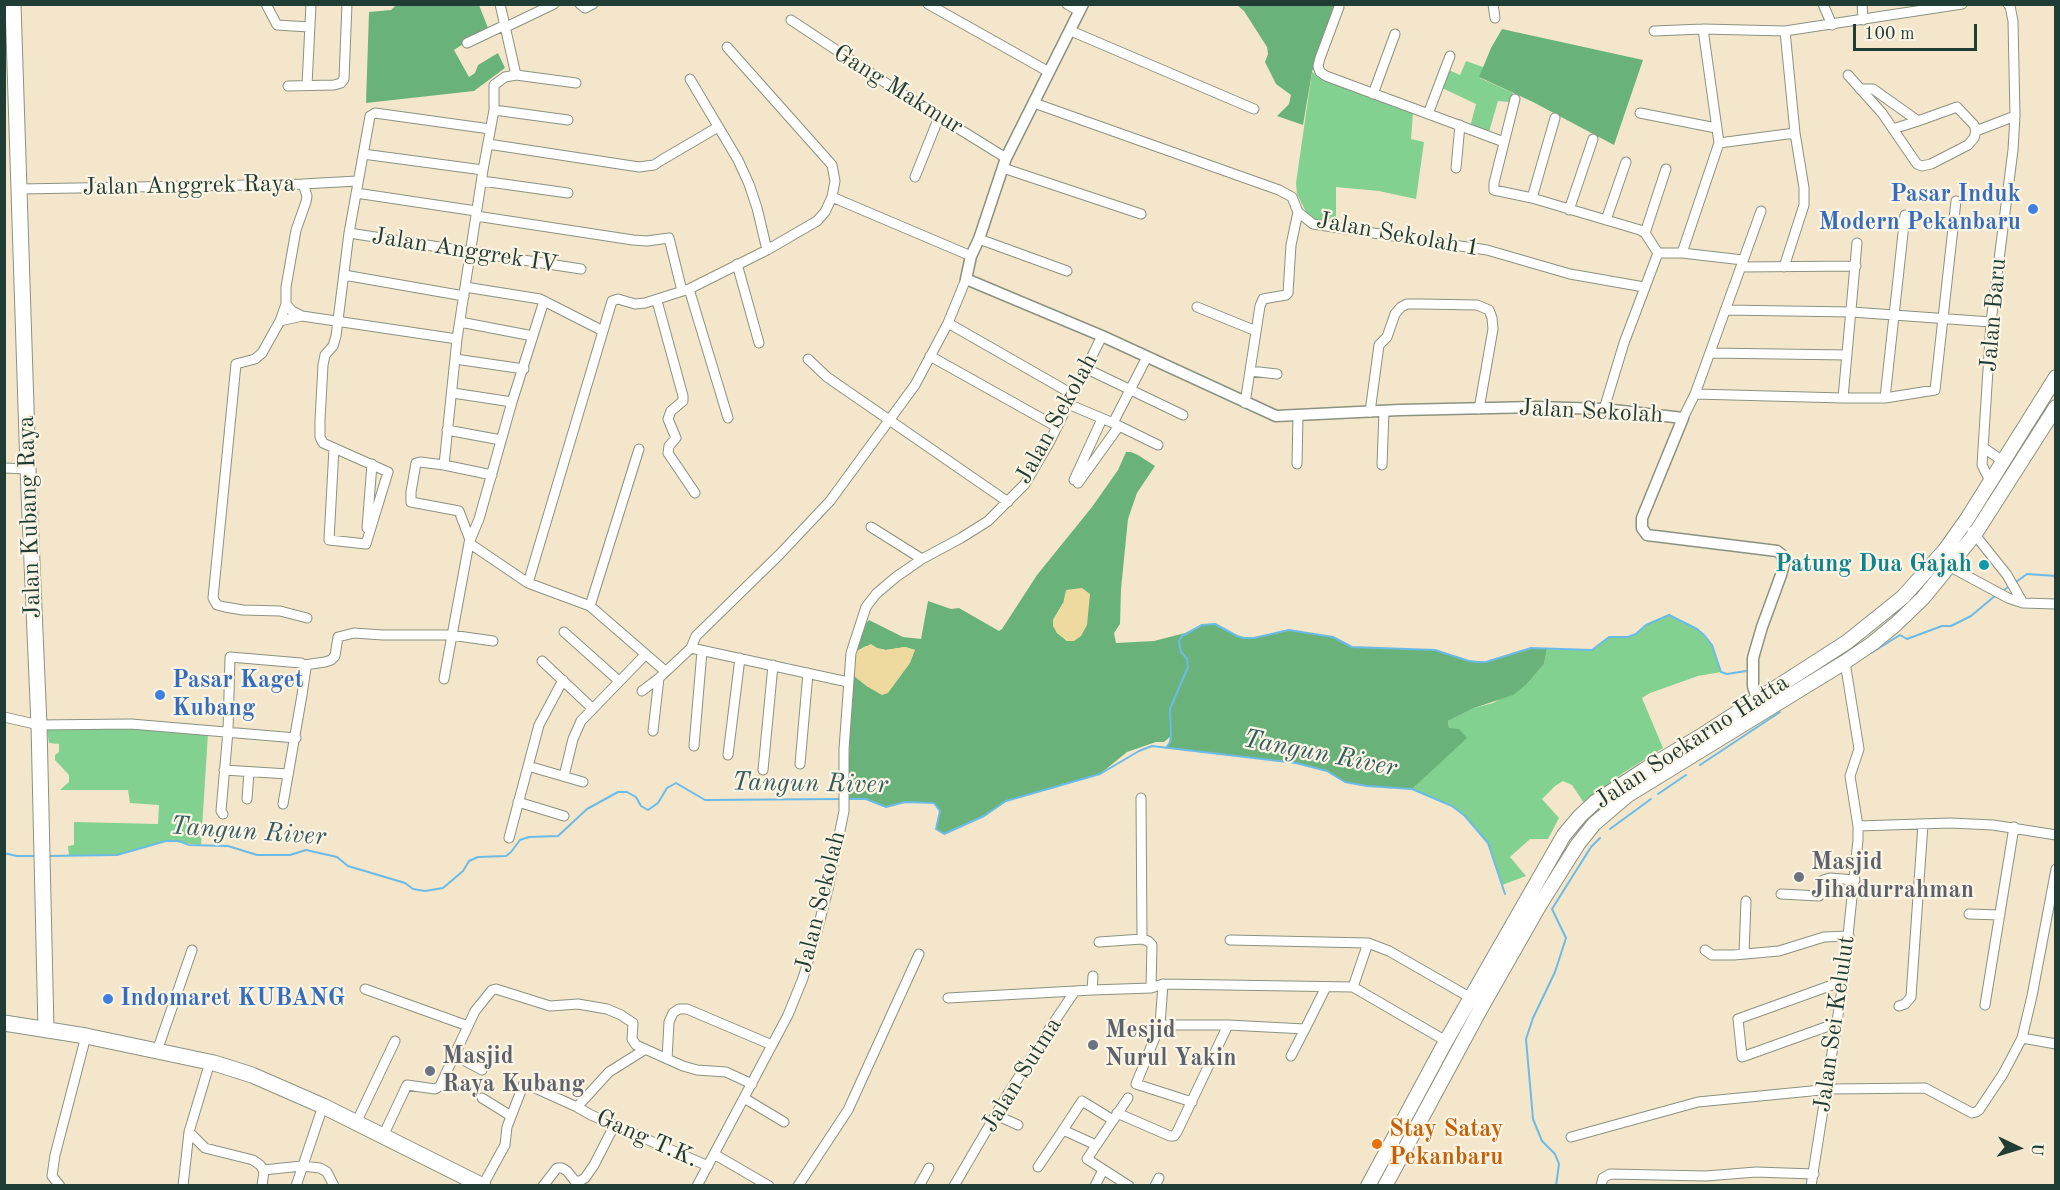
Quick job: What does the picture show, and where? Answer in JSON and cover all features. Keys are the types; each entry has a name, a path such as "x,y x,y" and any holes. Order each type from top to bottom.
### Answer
{"highway":[{"name":"Jalan Kubang Raya","path":"13,4 27,469 39,725 46,1030"},
{"path":"4,1023 86,1036 210,1062 252,1075 323,1106 483,1185"}],"main road":[{"name":"Jalan Soekarno Hatta","path":"1943,563 1967,518 1991,483 2055,377"},
{"name":"Jalan Soekarno Hatta","path":"1368,1185 1446,1041 1564,835 1580,816 1595,802 1776,688 1866,628 1903,597 1928,581 1943,563 1976,534 2055,407"},
{"path":"1967,518 1978,524 1983,521"},
{"name":"Jalan Soekarno Hatta","path":"1385,1185 1539,906 1578,844 1594,824 1628,795 1874,644 1923,598 1928,581"},
{"path":"1776,688 1782,702"},
{"path":"1387,1151 1400,1158"}],"street":[{"path":"266,4 277,25 309,27"},
{"path":"307,85 311,4"},
{"path":"288,86 334,85 344,79 347,4"},
{"path":"500,4 514,66"},
{"path":"467,43 554,4"},
{"path":"580,4 585,8 592,4"},
{"path":"928,4 1049,72"},
{"path":"642,691 691,648 696,636 780,554 830,501 915,385 948,323 966,279 971,256 979,239 1004,163 1081,8 1067,4"},
{"path":"1493,4 1495,18"},
{"path":"1823,4 1832,25"},
{"path":"1862,4 1863,20"},
{"path":"1654,31 1785,30 1832,25 1962,4"},
{"name":"Jalan Baru","path":"1991,483 1982,465 1991,322 2013,150 2013,21 2008,4"},
{"path":"1339,6 1320,58 1318,66 1320,72 1372,94 1504,142"},
{"name":"Gang Makmur","path":"791,20 939,117 1004,163 1141,214"},
{"path":"1682,253 1719,143 1703,29"},
{"path":"1784,267 1804,205 1785,30"},
{"path":"1071,31 1254,109"},
{"path":"1372,94 1395,34"},
{"path":"528,583 612,301 615,299 635,304 657,301 686,290 767,250 817,220 825,212 831,197 835,181 832,165 727,47"},
{"path":"1428,114 1450,56"},
{"path":"514,66 576,83"},
{"path":"444,465 457,339 494,110 495,83 505,77 514,66"},
{"path":"1848,75 1893,129 1917,164 1922,166 1934,162 1968,145 1976,131 1974,125 1957,107 1893,129"},
{"path":"690,79 749,184 767,250"},
{"path":"1860,89 1873,89 1918,121"},
{"path":"1515,99 1493,189 1532,198 1645,233 1658,253"},
{"name":"Jalan Sekolah 1","path":"1034,102 1279,190 1292,197 1298,212 1313,224 1487,250 1570,274 1644,287"},
{"path":"494,110 568,120"},
{"path":"1640,112 1716,128"},
{"path":"366,544 388,472 323,443 320,437 320,420 323,364 325,355 333,346 357,181 372,114 490,129"},
{"path":"1976,131 2014,116"},
{"path":"915,177 939,117"},
{"path":"1532,198 1555,118"},
{"path":"1456,168 1460,125"},
{"path":"488,144 639,167 654,165 718,127"},
{"path":"1719,143 1795,133"},
{"path":"1569,210 1593,139"},
{"path":"363,154 483,171"},
{"path":"1606,220 1626,162"},
{"path":"1645,233 1666,169"},
{"name":"Jalan Anggrek Raya","path":"20,189 357,181"},
{"path":"482,181 568,193"},
{"path":"303,184 307,196 306,202 293,247 286,287 286,304 280,321 262,353 255,359 236,364 213,598 217,605 225,607 280,611 307,618"},
{"path":"356,193 633,240 669,238 728,418"},
{"path":"831,197 971,256"},
{"path":"1695,394 1886,398 1935,390 1956,201"},
{"path":"1683,418 1695,394 1761,211"},
{"path":"1245,403 1263,299 1286,296 1288,293 1291,245 1298,212"},
{"path":"1886,398 1905,215"},
{"name":"Jalan Anggrek IV","path":"349,233 581,269"},
{"path":"979,239 1067,271"},
{"path":"1844,398 1857,243"},
{"path":"1658,253 1682,253 1784,267 1856,266"},
{"path":"1604,410 1624,343 1658,253"},
{"path":"737,264 759,343"},
{"path":"344,275 544,301 603,331"},
{"name":"Jalan Sekolah","path":"966,279 1102,336 1276,416 1536,408 1604,410 1683,418 1642,518 1642,528 1647,535 1777,551 1782,555 1784,564 1781,575 1753,658 1753,686 1757,700"},
{"path":"444,679 470,542 544,301"},
{"path":"657,301 684,396 683,401 671,411 668,419 676,438 669,446 668,453 694,493"},
{"path":"286,304 292,311 302,316"},
{"path":"1370,412 1379,345 1387,337 1395,314 1407,304 1477,305 1489,310 1493,329 1479,409"},
{"path":"1197,307 1256,331"},
{"path":"1725,310 1852,312 1991,322"},
{"path":"280,321 302,316 457,339"},
{"path":"460,322 533,336"},
{"path":"948,323 1072,394"},
{"name":"Jalan Sekolah","path":"697,1185 788,1015 803,978 816,935 844,811 844,749 851,653 866,607 876,594 922,559 979,527 1025,484 1057,427 1102,336"},
{"path":"1710,353 1847,355"},
{"path":"930,356 1057,427"},
{"path":"1102,419 1076,481 1116,424 1147,357"},
{"path":"455,359 524,369"},
{"path":"808,359 827,377 1008,502"},
{"path":"1087,369 1183,415"},
{"path":"1250,371 1277,374"},
{"path":"453,393 512,402"},
{"path":"1068,404 1158,445"},
{"path":"1382,465 1384,411"},
{"path":"1297,464 1298,416"},
{"path":"447,430 501,440"},
{"path":"334,448 329,540 366,544"},
{"path":"1984,448 2004,462"},
{"path":"590,606 639,449"},
{"path":"492,475 420,462 416,464 413,473 411,502 459,511 470,542 528,583 590,606 645,655 662,675 653,731"},
{"path":"366,544 372,464"},
{"path":"4,468 27,469"},
{"path":"1967,518 1976,534 2007,575 2023,603"},
{"path":"871,527 922,559"},
{"path":"1943,563 2008,598 2023,603 2055,604"},
{"path":"564,632 619,681"},
{"path":"223,814 221,811 228,731 230,657 304,665 331,660 335,656 338,637 345,634 451,635 493,641"},
{"path":"691,648 848,682"},
{"path":"694,746 702,651"},
{"path":"564,776 573,739 581,721 645,655"},
{"path":"728,755 740,658"},
{"path":"542,661 593,709"},
{"name":"Jalan Sei Kelulut","path":"1811,1185 1843,983 1855,880 1858,826 1850,776 1859,749 1845,662"},
{"path":"283,804 296,738 306,668 304,665"},
{"path":"763,770 773,665"},
{"path":"801,764 808,673"},
{"path":"509,838 539,725 563,680"},
{"path":"4,717 39,725 131,724 296,738"},
{"path":"528,766 583,782"},
{"path":"224,770 288,774"},
{"path":"247,798 249,772"},
{"path":"1141,798 1142,939"},
{"path":"518,802 564,816"},
{"path":"1899,1005 1905,1004 1911,997 1923,824"},
{"path":"1858,826 1993,825 2055,835"},
{"path":"1985,1005 2014,827"},
{"path":"1571,1137 1698,1102 1825,1090 1926,1088 1972,1113 1976,1112 2003,1074 2022,1038 2055,869"},
{"path":"1781,894 1819,896 1823,880 1830,878 1855,880"},
{"path":"1744,954 1746,901"},
{"path":"1969,914 2000,915"},
{"path":"1705,950 1712,955 1779,951 1832,935 1849,936"},
{"path":"1099,942 1148,940 1152,945 1151,988"},
{"path":"1230,940 1368,943 1389,951 1471,998"},
{"path":"1368,943 1353,987 1446,1041"},
{"path":"157,1051 192,950"},
{"path":"798,1185 848,1110 919,954"},
{"path":"1092,990 1093,976"},
{"path":"1837,1023 1742,1057 1738,1019 1843,983"},
{"path":"1163,984 1160,1025 1136,1084 1192,1102"},
{"name":"Jalan Sutma","path":"954,1185 1006,1097 1075,991 1151,988 1163,984 1353,987"},
{"path":"1291,1056 1326,987"},
{"path":"365,989 468,1026"},
{"path":"383,1136 407,1085 438,1088 468,1026 489,991 496,989 550,1006 578,1004 614,1011 633,1023 633,1042 644,1050 697,1070 726,1072 752,1084"},
{"path":"948,998 1075,991"},
{"path":"666,1059 669,1022 673,1013 679,1009 687,1010 772,1045"},
{"path":"1160,1025 1228,1025 1305,1029"},
{"path":"1038,1167 1082,1101 1115,1116 1174,1136 1178,1132 1228,1025"},
{"path":"60,1185 52,1176 55,1155 86,1036"},
{"path":"2022,1038 2055,1044"},
{"path":"356,1123 395,1041"},
{"path":"578,1107 609,1072 644,1050"},
{"path":"454,1055 482,1070"},
{"path":"183,1185 189,1132 210,1062"},
{"name":"Gang T.K.","path":"483,1185 505,1145 507,1127 524,1083 708,1166"},
{"path":"482,1098 511,1116"},
{"path":"744,1098 784,1122"},
{"path":"1128,1098 1087,1159 1129,1185"},
{"path":"296,1185 323,1106"},
{"path":"996,1115 1018,1125"},
{"path":"543,1185 557,1168 567,1171 574,1181 585,1178 614,1125"},
{"path":"1063,1130 1096,1145"},
{"path":"189,1132 205,1148 253,1160 261,1165 262,1185"},
{"path":"714,1154 769,1185"},
{"path":"263,1170 302,1166 320,1168 327,1172 334,1185"},
{"path":"919,1185 929,1168"},
{"path":"1095,1185 1103,1170"},
{"path":"1602,1182 1610,1174 1706,1176 1756,1172 1814,1174"}],"green space":[{"path":"396,5 479,5 488,28 454,50 469,77 475,73 478,65 498,53 505,68 474,91 366,103 369,12 391,10"},
{"path":"1237,5 1335,5 1312,72 1303,125 1277,116 1289,104 1291,95 1276,84 1265,62 1268,54 1267,47 1244,11"},
{"path":"1502,29 1643,60 1614,145 1533,102 1479,77"},
{"path":"1466,61 1483,67 1480,78 1513,93 1509,102 1498,101 1489,132 1470,127 1476,104 1440,87 1449,70 1460,75"},
{"path":"1312,72 1345,88 1413,113 1411,139 1424,142 1416,199 1379,191 1336,187 1336,223 1319,222 1308,216 1297,194 1296,183"},
{"path":"1126,452 1138,455 1155,466 1137,493 1128,519 1120,624 1114,633 1116,643 1154,641 1189,632 1202,625 1215,624 1244,638 1289,630 1333,637 1352,647 1435,650 1478,662 1540,648 1547,649 1544,664 1527,684 1513,695 1474,708 1448,721 1449,728 1459,729 1467,738 1412,789 1345,782 1327,771 1296,763 1166,748 1171,736 1164,742 1156,742 1127,752 1100,774 1006,801 984,816 944,834 936,829 940,812 934,803 905,802 886,807 866,799 847,799 853,675 868,687 915,650 905,647 886,650 866,646 857,651 865,624 869,620 903,637 921,639 928,601 951,609 959,608 999,631 1037,575 1092,507 1118,470","holes":["1063,603 1074,641 1067,641 1057,633 1053,620"]},
{"path":"1669,615 1704,635 1712,645 1721,672 1698,676 1642,698 1663,748 1623,773 1584,803 1572,785 1563,781 1555,786 1542,799 1559,818 1548,839 1530,839 1510,857 1526,876 1502,885 1488,843 1465,816 1452,806 1412,789 1438,763 1449,728 1448,721 1474,708 1493,703 1527,684 1544,664 1547,649 1592,650 1609,637 1628,637 1646,625"},
{"path":"132,728 208,733 201,845 166,841 117,855 69,855 68,846 74,845 74,822 158,824 159,805 130,803 128,790 60,790 69,782 69,775 55,760 55,755 59,752 59,744 49,743 47,730"}],"sand":[{"path":"1082,588 1090,594 1087,625 1081,636 1074,641 1068,641 1057,633 1053,620 1063,604 1066,590"},
{"path":"871,644 886,650 905,647 915,650 910,663 888,693 882,695 853,675 857,651"}],"waterway":[{"path":"2016,582 2027,574 2056,576"},
{"path":"2001,592 2011,585"},
{"path":"1871,653 1900,635 1907,639 1942,626 1951,626 1971,616 1996,595"},
{"path":"1166,748 1171,735 1170,709 1188,667 1179,641 1182,636 1202,625 1215,624 1244,638 1289,630 1333,637 1352,647 1435,650 1469,661 1486,662 1531,648 1592,650 1609,637 1628,637 1636,634 1646,625 1669,615 1704,635 1712,645 1721,672 1727,674 1746,671"},
{"path":"1700,765 1780,712"},
{"name":"Tangun River","path":"845,799 866,799 886,807 905,802 934,803 940,811 936,829 944,834 984,816 1006,801 1100,774 1152,746 1296,763 1327,771 1345,782 1412,789 1452,806 1465,816 1488,843 1505,894"},
{"path":"1658,794 1686,775"},
{"name":"Tangun River","path":"48,856 117,855 166,841 179,841 189,845 228,846 257,855 290,855 306,850 337,857 348,866 405,883 413,889 425,891 443,888 463,871 469,861 478,857 506,856 520,840 529,837 558,836 587,809 618,792 627,792 636,797 641,806 648,810 658,803 667,788 676,783 705,800 840,799"},
{"path":"1610,829 1651,799"},
{"path":"1556,1186 1559,1164 1555,1154 1542,1141 1533,1119 1526,1039 1533,1018 1555,972 1566,938 1552,909 1591,847 1600,838"},
{"name":"Tangun River","path":"4,853 36,856"}],"place":[{"name":"Pasar Induk Modern Pekanbaru","path":"2033,209"},
{"name":"Patung Dua Gajah","path":"1984,565"},
{"name":"Pasar Kaget Kubang","path":"160,695"},
{"name":"Masjid Jihadurrahman","path":"1799,877"},
{"name":"Indomaret KUBANG","path":"108,999"},
{"name":"Mesjid Nurul Yakin","path":"1093,1045"},
{"name":"Masjid Raya Kubang","path":"430,1071"},
{"name":"Stay Satay Pekanbaru","path":"1377,1144"}]}
